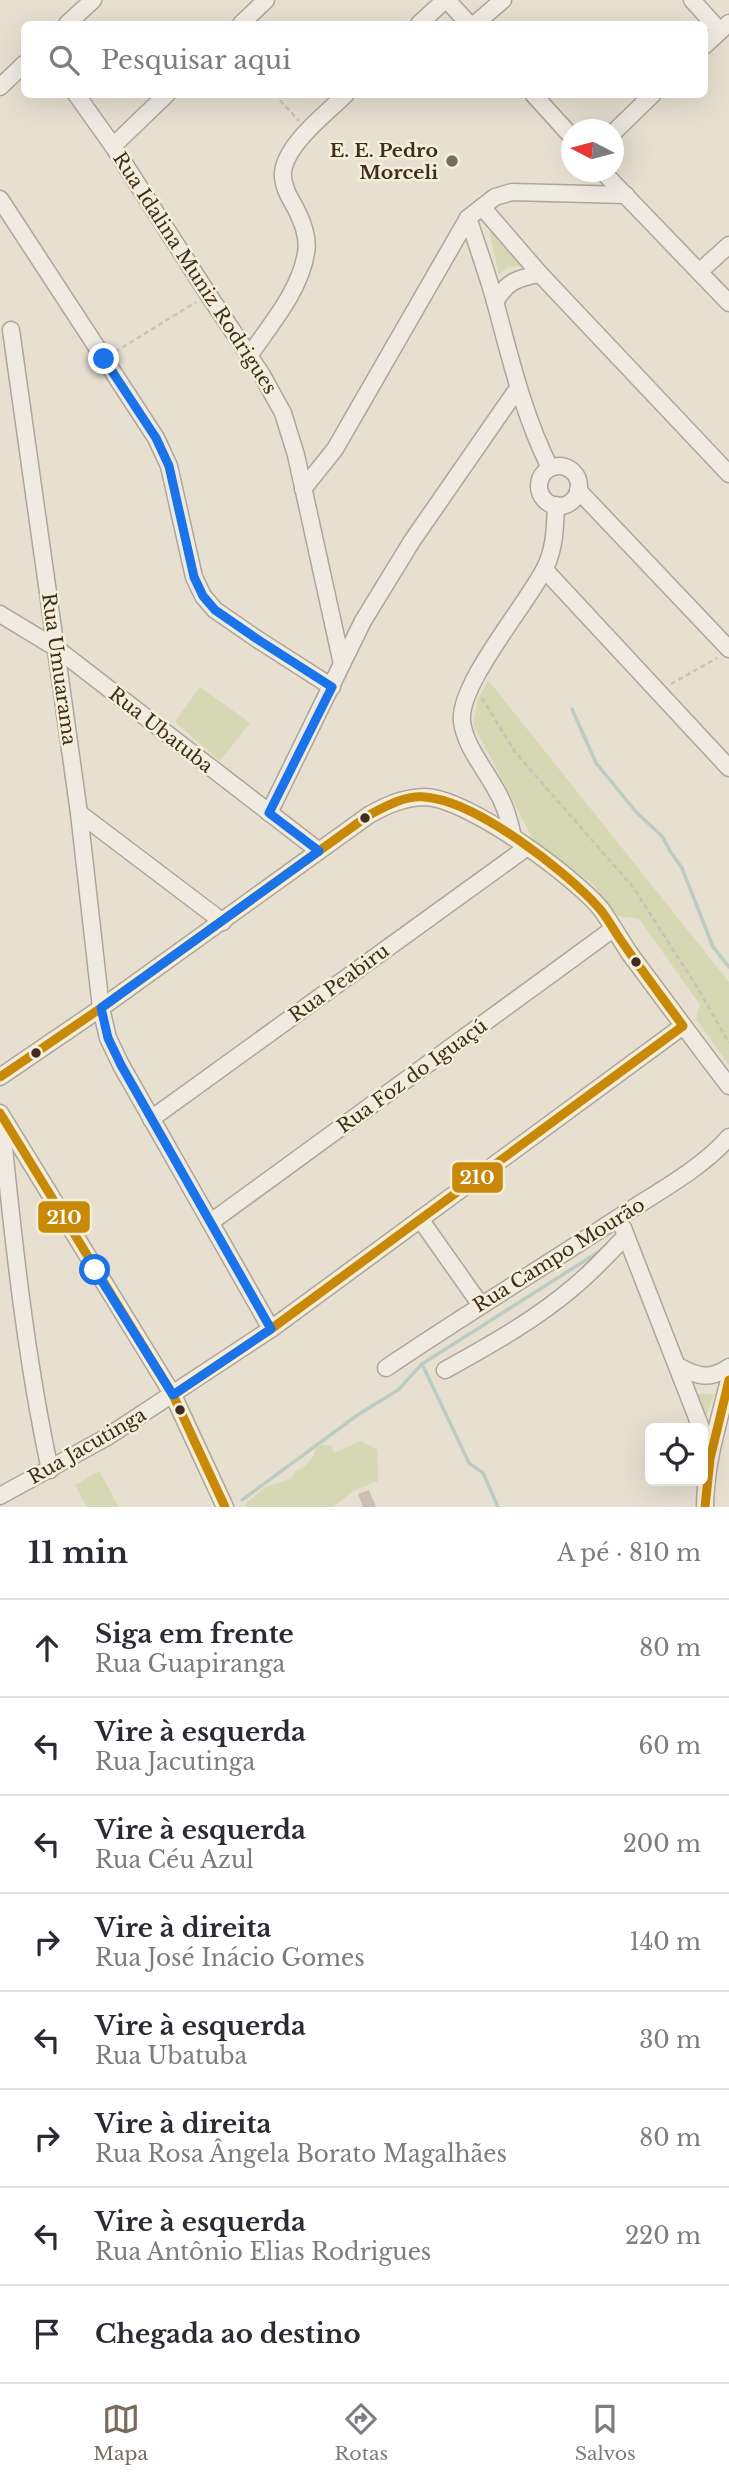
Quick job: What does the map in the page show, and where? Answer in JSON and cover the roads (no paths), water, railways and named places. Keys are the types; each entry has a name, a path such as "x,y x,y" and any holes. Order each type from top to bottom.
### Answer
{"street":[{"path":"70,21 93,0"},
{"path":"244,21 266,0"},
{"path":"422,21 446,0 466,21"},
{"path":"478,21 503,0"},
{"path":"692,0 725,27 708,43"},
{"path":"0,87 21,67"},
{"name":"Rua Idalina Muniz Rodrigues","path":"79,98 113,146 283,413 342,664"},
{"path":"113,146 163,98"},
{"path":"249,356 298,279 306,252 305,228 286,191 283,173 292,150 342,98"},
{"path":"537,98 561,125"},
{"path":"624,122 649,98"},
{"path":"613,182 729,303"},
{"path":"303,489 335,449 468,218 495,197 512,192 626,195"},
{"path":"0,199 156,438 169,466 194,577 203,596 215,610 246,632 332,687"},
{"path":"482,207 540,274 729,474"},
{"path":"468,218 495,302 518,388 536,439 550,468"},
{"path":"699,272 729,245"},
{"path":"495,302 508,284 518,278 540,274"},
{"name":"Rua Umuarama","path":"12,330 79,813 101,1008 108,1038 271,1329"},
{"path":"269,813 363,621 412,541 518,388"},
{"path":"562,466 573,472 579,484 578,490 568,503 556,505 545,500 539,489 541,477 550,468 562,466"},
{"path":"578,490 723,653"},
{"path":"513,837 508,813 472,748 461,720 464,702 495,644 545,570 554,540 556,505"},
{"path":"545,570 729,768"},
{"name":"Rua Ubatuba","path":"0,614 56,649 319,851"},
{"path":"0,1077 393,801 425,797 451,802 476,814 513,837 575,884 601,909 612,929 729,1086"},
{"path":"79,813 223,922"},
{"name":"Rua Peabiru","path":"151,1119 526,848"},
{"name":"Rua Foz do Iguaçú","path":"211,1223 612,929"},
{"name":"Rua Jacutinga","path":"0,1496 50,1470 173,1395 271,1329 683,1026"},
{"path":"0,1113 8,1269 50,1470"},
{"path":"0,1113 173,1395 225,1507"},
{"name":"Rua Campo Mourão","path":"386,1368 480,1304 553,1261 690,1171 729,1137"},
{"path":"619,1217 699,1423"},
{"path":"420,1219 480,1304"},
{"path":"445,1370 492,1344 558,1299 626,1236"},
{"path":"678,1367 695,1375 709,1377 729,1367"},
{"path":"705,1507 711,1453 729,1380"},
{"path":"708,1445 711,1453"}],"waterway":[{"path":"572,709 596,763 637,813 662,836 682,868 713,947 729,967"},
{"path":"242,1500 359,1414 398,1390 422,1364 600,1251"},
{"path":"422,1364 469,1463 483,1473 498,1507"}],"place":[{"name":"E. E. Pedro Morceli","path":"452,161"}]}
